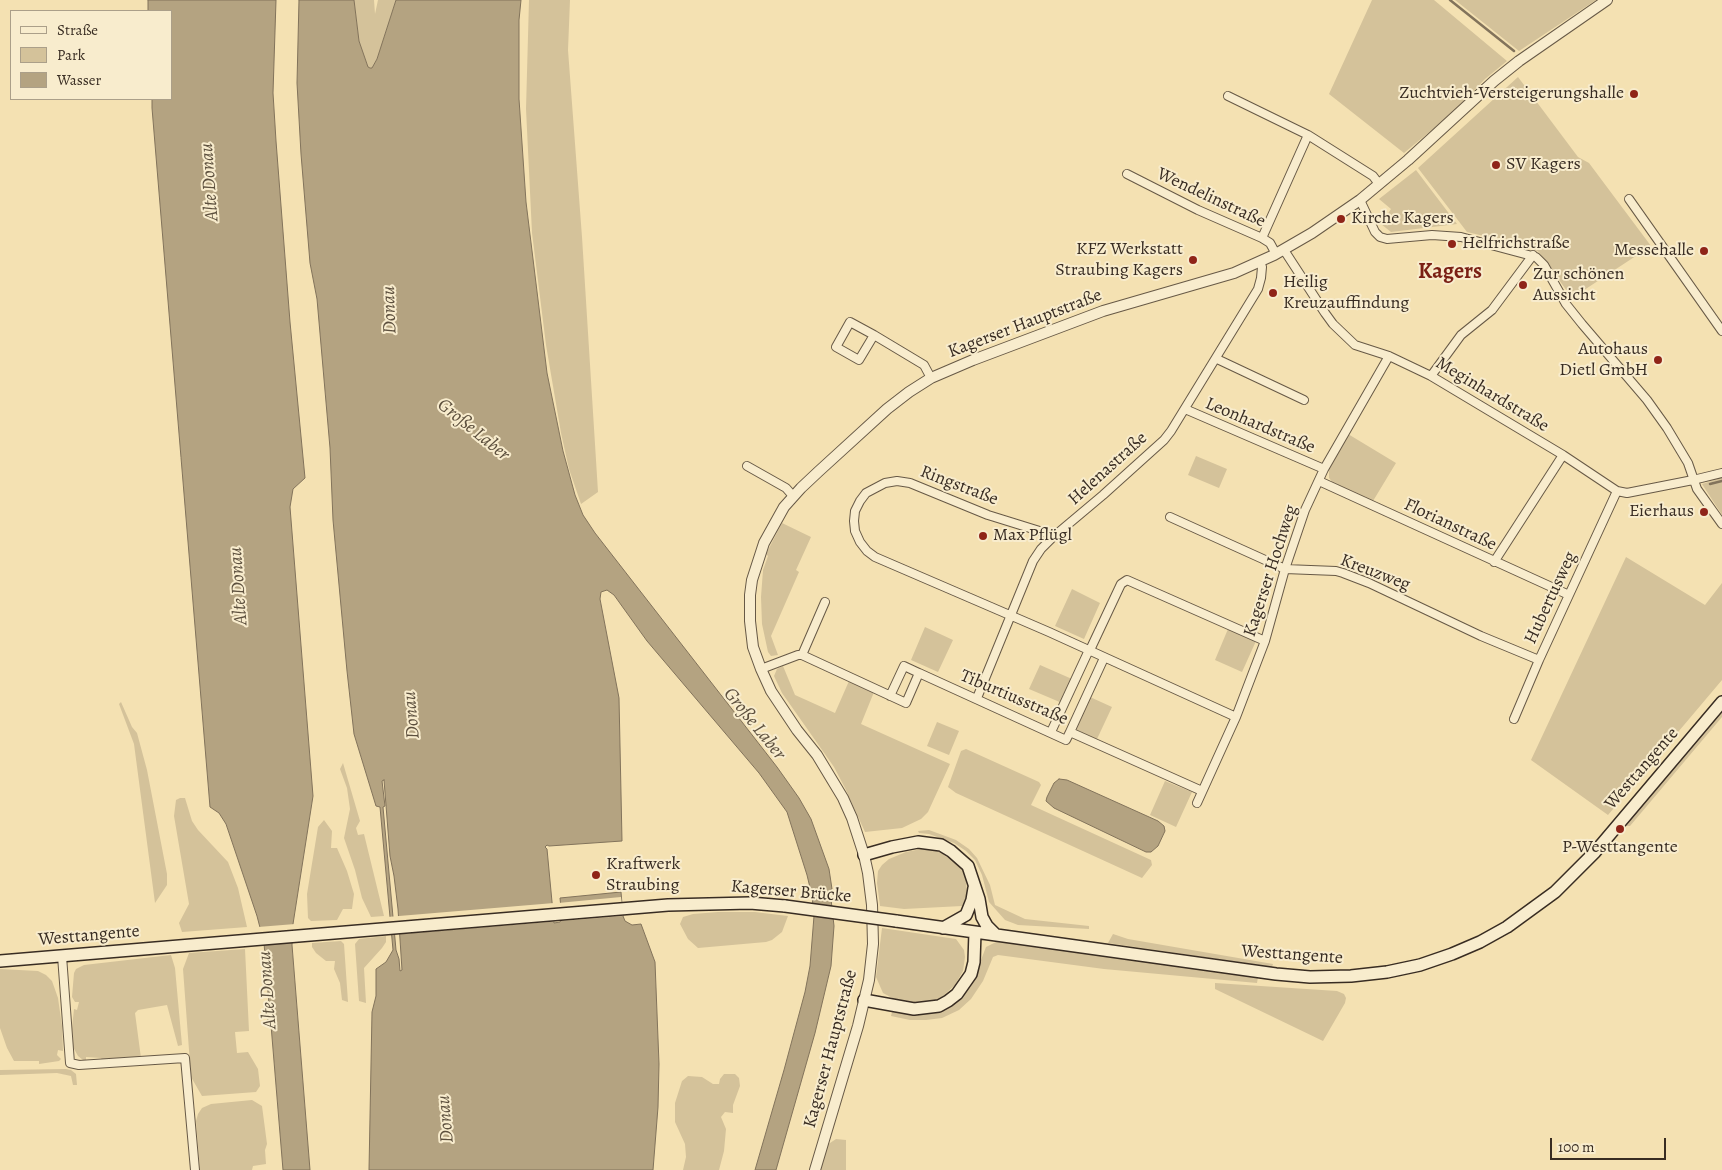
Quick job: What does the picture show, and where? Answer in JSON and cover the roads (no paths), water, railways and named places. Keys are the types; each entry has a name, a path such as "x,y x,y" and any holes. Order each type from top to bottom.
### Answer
{"main road":[{"name":"Westtangente","path":"943,928 1276,974 1333,978 1386,972 1420,965 1480,942 1507,927 1555,892 1594,852 1722,702"},
{"path":"864,855 918,842 941,845 968,866 979,899 982,917 987,926 996,935"},
{"path":"943,928 966,915 974,888"},
{"name":"Kagerser Brücke","path":"384,928 713,903 750,903 785,906 943,928"},
{"name":"Westtangente","path":"0,961 384,928"},
{"path":"864,1000 914,1009 939,1006 948,1002 957,994 971,974 974,962 975,932"}],"street":[{"name":"Kagerser Hauptstraße","path":"814,1170 864,1000 871,962 873,927 871,889 864,855 852,818 832,778 781,707 761,669 754,647 751,631 750,595 752,580 764,543 777,518 793,496 887,409 931,378 1076,320 1234,273 1280,252 1327,224 1379,184 1519,61 1607,0"},
{"path":"1228,96 1308,135 1373,176 1379,184"},
{"path":"1262,238 1308,135"},
{"name":"Wendelinstraße","path":"1128,174 1198,210 1262,238 1280,252"},
{"path":"1629,199 1722,331"},
{"path":"1360,200 1380,237 1432,235 1461,237 1533,255 1544,265 1566,304 1647,400 1667,428 1688,463 1697,489 1722,524"},
{"name":"Meginhardstraße","path":"1280,252 1334,324 1355,344 1389,356 1430,376 1563,455 1617,491"},
{"path":"1430,376 1461,335 1492,310 1533,255"},
{"name":"Helenastraße","path":"977,698 1033,561 1041,549 1053,537 1103,496 1164,440 1217,359 1258,289 1262,267 1260,262"},
{"path":"874,335 859,360 836,346 850,322 874,335 924,365 931,378"},
{"name":"Kagerser Hochweg","path":"1197,803 1236,717 1265,641 1299,524 1324,469 1389,356"},
{"path":"1217,359 1304,400"},
{"name":"Leonhardstraße","path":"1185,409 1324,469"},
{"path":"1494,562 1563,455"},
{"path":"747,466 786,488 793,496"},
{"path":"1617,491 1626,493 1722,473"},
{"name":"Ringstraße","path":"1053,537 1046,533 988,515 910,483 897,481 885,483 866,493 855,511 856,531 864,547 875,557 1090,650 1236,717"},
{"name":"Florianstraße","path":"1319,481 1569,595"},
{"name":"Hubertusweg","path":"1514,719 1539,660 1617,491"},
{"name":"Kreuzweg","path":"1170,517 1285,569 1336,571 1343,573 1481,636 1539,660"},
{"path":"1051,732 1121,584 1127,580 1265,641"},
{"path":"802,655 825,602"},
{"path":"761,669 802,655 906,702 919,673"},
{"path":"1070,732 1104,658"},
{"name":"Tiburtiusstraße","path":"890,696 904,666 1066,740 1070,732 1202,791"},
{"path":"62,956 70,1063 79,1065 185,1058 195,1170"}],"water":[{"name":"Alte Donau","path":"148,0 276,0 273,93 290,322 305,478 293,489 290,507 313,796 293,924 292,945 310,1170 283,1170 271,1025 268,1023 267,1007 269,1005 264,943 257,916 226,824 219,813 210,807 152,108 152,100 172,100 172,10 148,10"},
{"path":"299,0 354,0 359,41 368,67 372,68 377,59 396,0 521,0 519,20 519,99 526,202 547,373 563,451 575,495 583,515 595,533 799,798 811,819 829,869 834,926 831,966 815,1033 776,1170 755,1170 784,1070 810,966 814,916 807,875 787,812 759,773 647,641 614,595 607,590 601,592 600,599 619,698 622,841 547,845 545,847 547,849 554,923 560,922 562,919 560,898 621,892 625,921 632,925 641,924 655,962 659,1064 653,1170 369,1170 372,1012 376,996 376,969 386,962 393,950 380,807 376,806 354,734 347,671 333,520 330,448 317,299 310,263 297,83","holes":["384,780 390,856 398,909 402,970 400,971 396,950 383,807 385,806 382,781"]},
{"path":"1059,779 1067,780 1158,821 1164,826 1165,831 1158,846 1151,852 1146,852 1054,808 1046,801 1054,783"}],"waterway":[{"path":"1450,0 1514,51"},
{"path":"1710,484 1722,481"}],"place":[{"name":"Zuchtvieh-Versteigerungshalle","path":"1634,94"},
{"name":"SV Kagers","path":"1496,165"},
{"name":"Kirche Kagers","path":"1341,219"},
{"name":"Helfrichstraße","path":"1452,244"},
{"name":"Messehalle","path":"1704,251"},
{"name":"KFZ Werkstatt Straubing Kagers","path":"1193,260"},
{"name":"Zur schönen Aussicht","path":"1523,285"},
{"name":"Heilig Kreuzauffindung","path":"1273,293"},
{"name":"Autohaus Dietl GmbH","path":"1658,360"},
{"name":"Eierhaus","path":"1704,512"},
{"name":"Max Pflügl","path":"983,536"},
{"name":"P-Westtangente","path":"1620,829"},
{"name":"Kraftwerk Straubing","path":"596,875"}],"district":[{"name":"Kagers","path":"1450,273"}],"water label":[{"name":"Donau","path":"390,310"},
{"name":"Große Laber","path":"473,430"},
{"name":"Donau","path":"412,715"},
{"name":"Große Laber","path":"754,724"},
{"name":"Donau","path":"446,1119"}]}
